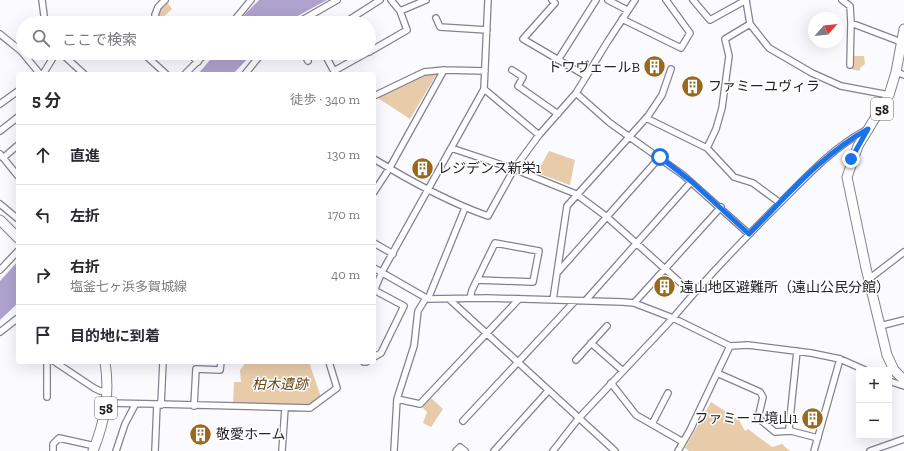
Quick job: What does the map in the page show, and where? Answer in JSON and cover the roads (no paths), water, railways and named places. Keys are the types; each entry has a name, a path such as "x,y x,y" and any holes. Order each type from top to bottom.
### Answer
{"main road":[{"name":"58","path":"904,30 901,42 900,74 851,159 847,177 880,326 891,365 904,380"},
{"path":"0,220 16,236"},
{"name":"58","path":"94,448 103,425 107,403 108,392 105,364"}],"street":[{"path":"42,0 44,16"},
{"path":"155,16 158,7 165,0"},
{"path":"238,16 251,0"},
{"path":"309,16 337,0"},
{"path":"355,16 380,0"},
{"path":"376,47 407,30 400,11 391,0"},
{"path":"400,11 426,0"},
{"path":"376,286 382,272 484,89 488,0"},
{"path":"552,0 555,3 523,39 586,76"},
{"path":"558,60 596,0"},
{"path":"608,0 627,10"},
{"path":"376,160 428,190 464,208 488,216 514,169 539,135 576,93 627,10 635,0"},
{"path":"622,18 681,48 690,34 666,0"},
{"path":"693,0 710,20 746,0 750,24 769,48 812,73 841,86 889,95"},
{"path":"842,0 850,6 850,65"},
{"path":"436,18 440,27 487,30"},
{"path":"851,23 901,42"},
{"path":"707,148 716,129 722,108 729,56 725,39 750,24"},
{"path":"0,34 16,47"},
{"path":"29,60 39,72"},
{"path":"42,72 51,60"},
{"path":"69,60 82,72"},
{"path":"151,60 164,72"},
{"path":"247,72 256,60"},
{"path":"328,60 334,72"},
{"path":"337,72 355,60"},
{"path":"187,72 198,62"},
{"path":"553,300 567,206 576,194 646,118 662,95 671,69"},
{"path":"376,95 424,72 444,70 485,71"},
{"path":"376,189 390,168 444,70"},
{"path":"512,70 524,77 518,86 558,114"},
{"path":"484,89 539,135"},
{"path":"0,104 16,92"},
{"path":"576,93 629,137 660,157 692,182 749,234"},
{"path":"646,118 707,148 734,177 753,183 780,203"},
{"path":"0,131 16,119"},
{"path":"553,451 578,419 611,383 673,318 693,294 749,234 816,165 841,145 868,129"},
{"path":"16,146 2,156 16,174"},
{"path":"451,148 514,169 576,194 607,217 693,294"},
{"path":"557,274 660,157"},
{"path":"586,300 692,182"},
{"path":"0,204 16,216"},
{"path":"634,303 721,207"},
{"path":"394,451 397,399 414,346 418,311 427,298 464,208"},
{"path":"470,298 477,280 495,243 539,251 533,282 477,280"},
{"path":"376,244 393,254"},
{"path":"869,279 904,252"},
{"path":"0,270 16,253"},
{"path":"376,269 427,298 449,300 470,298 586,300 634,303 673,318 730,346 748,345 797,351 840,359 858,367"},
{"path":"376,291 404,306 381,353 376,356"},
{"path":"397,399 420,404 487,335 519,299"},
{"path":"449,300 578,419 615,451"},
{"path":"462,421 575,301"},
{"path":"0,332 16,320"},
{"path":"880,326 904,320"},
{"path":"576,360 607,326"},
{"path":"591,343 623,371"},
{"path":"678,451 730,346"},
{"path":"791,431 789,428 797,351"},
{"path":"814,451 840,359"},
{"path":"47,364 47,397"},
{"path":"58,364 94,388 100,391 108,392"},
{"path":"155,451 163,364"},
{"path":"194,406 196,369 220,370 221,364"},
{"path":"107,403 135,405 159,404 310,408 337,388 330,364"},
{"path":"717,373 760,392 763,397 758,418 775,432 791,431 818,438"},
{"path":"892,382 904,386"},
{"path":"611,383 636,415 683,442"},
{"path":"494,451 548,391"},
{"path":"652,424 668,392"},
{"path":"116,451 125,424 135,405"},
{"path":"282,451 285,408"},
{"path":"54,451 54,444 59,438 94,448"},
{"path":"870,451 904,439"},
{"path":"456,451 460,447 465,451"}],"place":[{"name":"トワヴェールB","path":"655,67"},
{"name":"ファミーユヴィラ","path":"692,86"},
{"name":"レジデンス新栄1","path":"422,168"},
{"name":"遠山地区避難所（遠山公民分館）","path":"665,287"},
{"name":"ファミーユ境山1","path":"813,418"},
{"name":"敬愛ホーム","path":"201,434"}],"park label":[{"name":"柏木遺跡","path":"280,384"}]}
